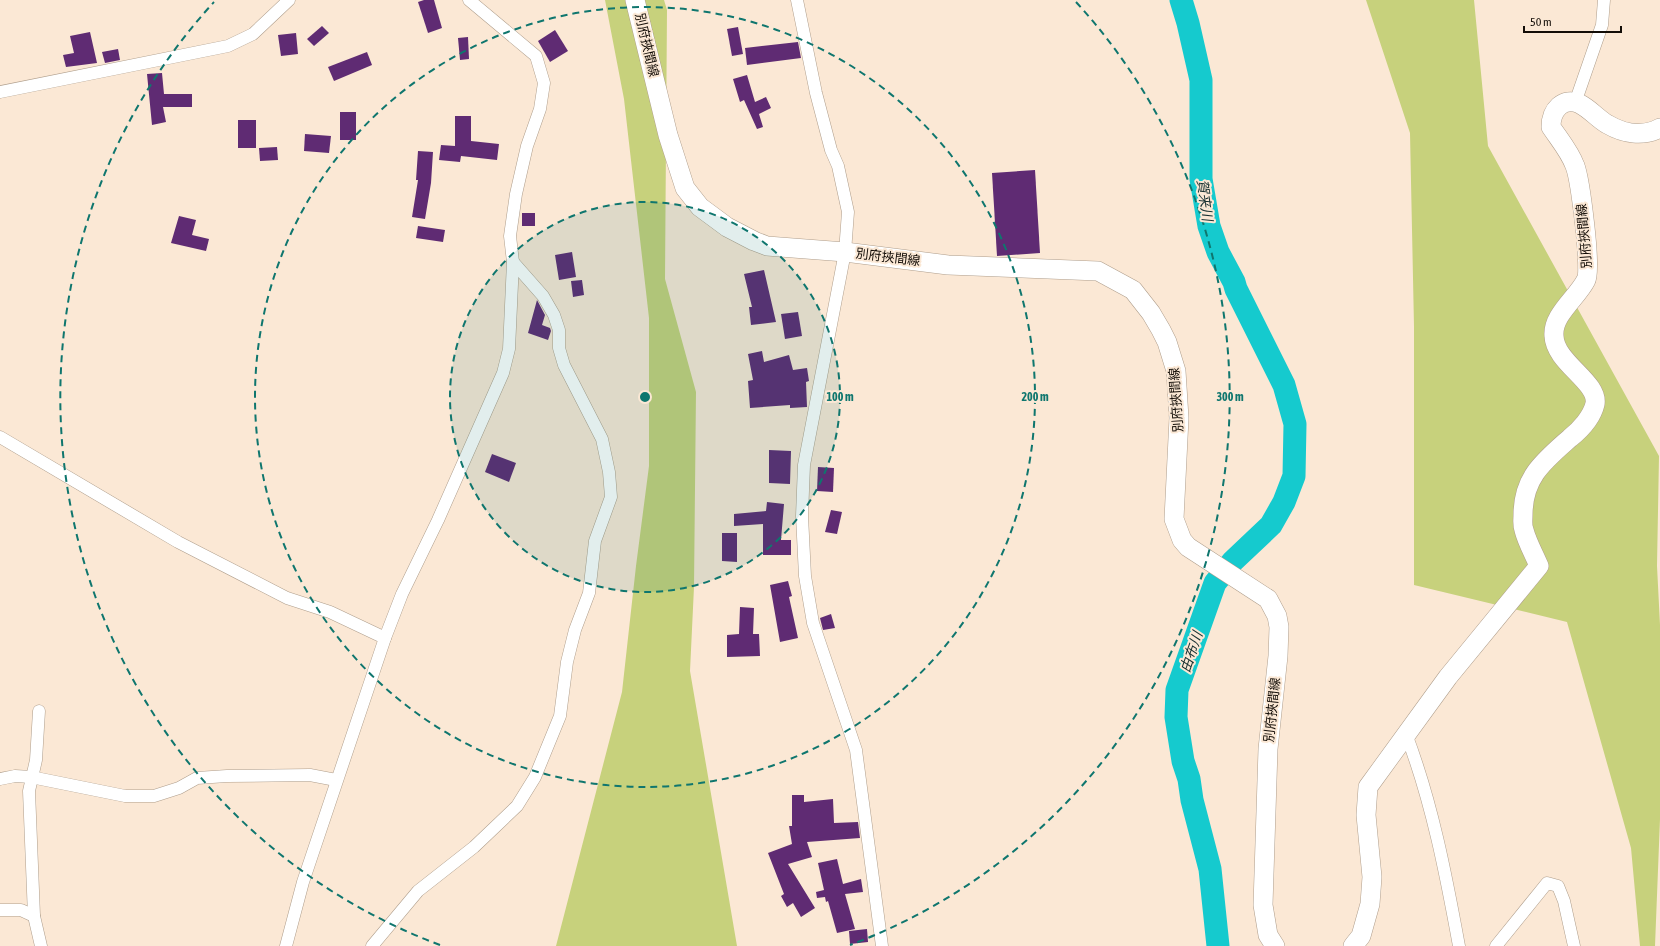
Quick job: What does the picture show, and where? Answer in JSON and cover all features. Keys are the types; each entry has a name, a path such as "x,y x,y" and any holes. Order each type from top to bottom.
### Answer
{"main road":[{"name":"別府挾間線","path":"636,0 668,135 685,188 700,207 727,227 754,242 767,246 845,252 948,265 1098,271 1133,290 1151,313 1168,342 1176,371 1179,418 1174,519 1179,534 1188,547 1268,599 1277,616 1279,627 1278,656 1268,749 1263,906 1268,935 1275,946"},
{"name":"別府挾間線","path":"1353,946 1361,936 1370,904 1372,877 1366,815 1368,787 1448,677 1539,566 1523,529 1523,503 1526,490 1543,463 1580,428 1590,415 1595,403 1592,391 1562,358 1556,348 1553,335 1556,322 1588,278 1586,235 1577,175 1572,158 1551,127 1551,119 1558,107 1563,103 1575,103"},
{"path":"1575,103 1581,105 1608,125 1619,130 1634,134 1645,133 1660,128"}],"street":[{"path":"0,92 228,46 253,34 289,0"},
{"path":"286,946 303,882 336,780 385,638 402,594 438,520 503,373 509,349 513,262 510,236 516,194 527,146 540,109 544,83 536,56 469,0"},
{"path":"797,0 816,93 831,150 838,166 848,212 845,252 809,432 804,465 802,516 805,576 813,623 856,750 882,946"},
{"path":"1575,103 1602,25 1604,0"},
{"path":"372,946 418,891 474,847 517,806 535,777 560,716 567,662 575,630 589,593 595,541 611,497 609,472 602,438 564,366 559,348 559,330 554,315 543,296 513,262"},
{"path":"0,438 178,542 287,598 330,612 385,638"},
{"path":"39,711 36,760 29,791 34,916 41,946"},
{"path":"1406,734 1415,758 1438,846 1459,946"},
{"path":"0,779 15,776 31,777 125,796 154,796 179,788 197,778 227,776 310,775 336,780"},
{"path":"1496,946 1547,883 1558,886 1564,901 1574,946"},
{"path":"0,910 21,910 34,916"}],"green space":[{"path":"605,0 664,0 667,10 665,279 696,392 694,587 690,671 737,946 556,946 622,692 649,466 649,318 624,99"},
{"path":"1366,0 1474,0 1488,146 1659,456 1657,566 1660,625 1660,819 1655,946 1640,946 1631,848 1567,622 1414,585 1414,326 1410,133"}],"building":[{"path":"424,0 434,0 442,28 428,33 418,2"},
{"path":"322,26 329,33 314,46 307,39"},
{"path":"738,27 743,54 732,56 727,29"},
{"path":"555,30 568,51 550,62 538,41"},
{"path":"90,32 97,63 66,67 63,55 74,53 70,36"},
{"path":"296,33 298,54 281,56 278,35"},
{"path":"468,37 469,59 460,60 458,38"},
{"path":"798,42 801,58 747,65 745,48"},
{"path":"118,49 120,60 105,63 102,52"},
{"path":"367,52 372,65 334,81 328,67"},
{"path":"162,73 164,94 192,94 192,107 163,107 166,122 152,125 147,74"},
{"path":"747,75 755,102 766,97 771,108 759,114 763,127 757,129 744,100 740,102 733,79"},
{"path":"340,112 356,112 356,140 340,140"},
{"path":"455,116 471,116 471,141 499,144 497,160 461,156 460,162 439,160 441,145 455,146"},
{"path":"238,120 256,120 256,148 238,148"},
{"path":"305,134 331,136 329,153 304,151"},
{"path":"277,147 278,160 260,161 259,148"},
{"path":"418,151 433,152 431,183 425,219 412,217 418,180 416,180"},
{"path":"1035,170 1040,253 997,256 992,173"},
{"path":"522,213 535,213 535,226 522,226"},
{"path":"179,216 196,220 192,235 209,239 206,251 171,243"},
{"path":"418,226 445,230 443,242 416,238"},
{"path":"572,252 576,277 559,280 555,255"},
{"path":"764,270 776,322 751,325 749,307 752,307 744,274"},
{"path":"582,280 584,295 573,297 571,281"},
{"path":"537,300 545,315 542,325 550,328 551,331 548,340 528,333"},
{"path":"798,312 802,336 785,339 781,314"},
{"path":"762,351 764,362 789,355 793,370 807,368 809,381 806,382 807,407 790,408 790,405 750,408 748,381 753,380 748,354"},
{"path":"769,450 791,451 790,484 769,483"},
{"path":"492,454 516,463 509,482 485,472"},
{"path":"818,467 834,468 833,492 817,491"},
{"path":"767,502 784,504 781,540 791,540 791,555 763,555 763,524 734,526 734,514 766,511"},
{"path":"831,510 842,512 837,534 825,532"},
{"path":"722,533 737,533 737,562 722,561"},
{"path":"788,581 792,596 789,597 798,638 780,642 770,585"},
{"path":"740,607 754,608 753,634 759,634 760,656 727,657 727,635 739,634"},
{"path":"831,614 835,628 823,630 820,618"},
{"path":"792,795 804,795 804,802 833,799 834,823 858,822 860,838 807,842 812,857 788,864 815,908 801,917 793,903 787,907 781,896 784,894 768,853 792,844 789,826 792,826"},
{"path":"837,859 843,884 861,879 863,892 845,894 855,929 837,933 828,901 826,902 825,897 817,898 816,892 824,890 818,863"},
{"path":"867,929 868,942 850,944 849,931"}],"waterway":[{"name":"由布川","path":"1181,0 1188,23 1201,80 1201,179 1209,226 1218,252 1284,385 1295,424 1294,476 1284,502 1271,525 1233,561 1215,583 1177,690 1176,717 1183,761 1189,779 1192,800 1210,869 1218,946"}],"water label":[{"name":"賀来川","path":"1205,200"}]}
